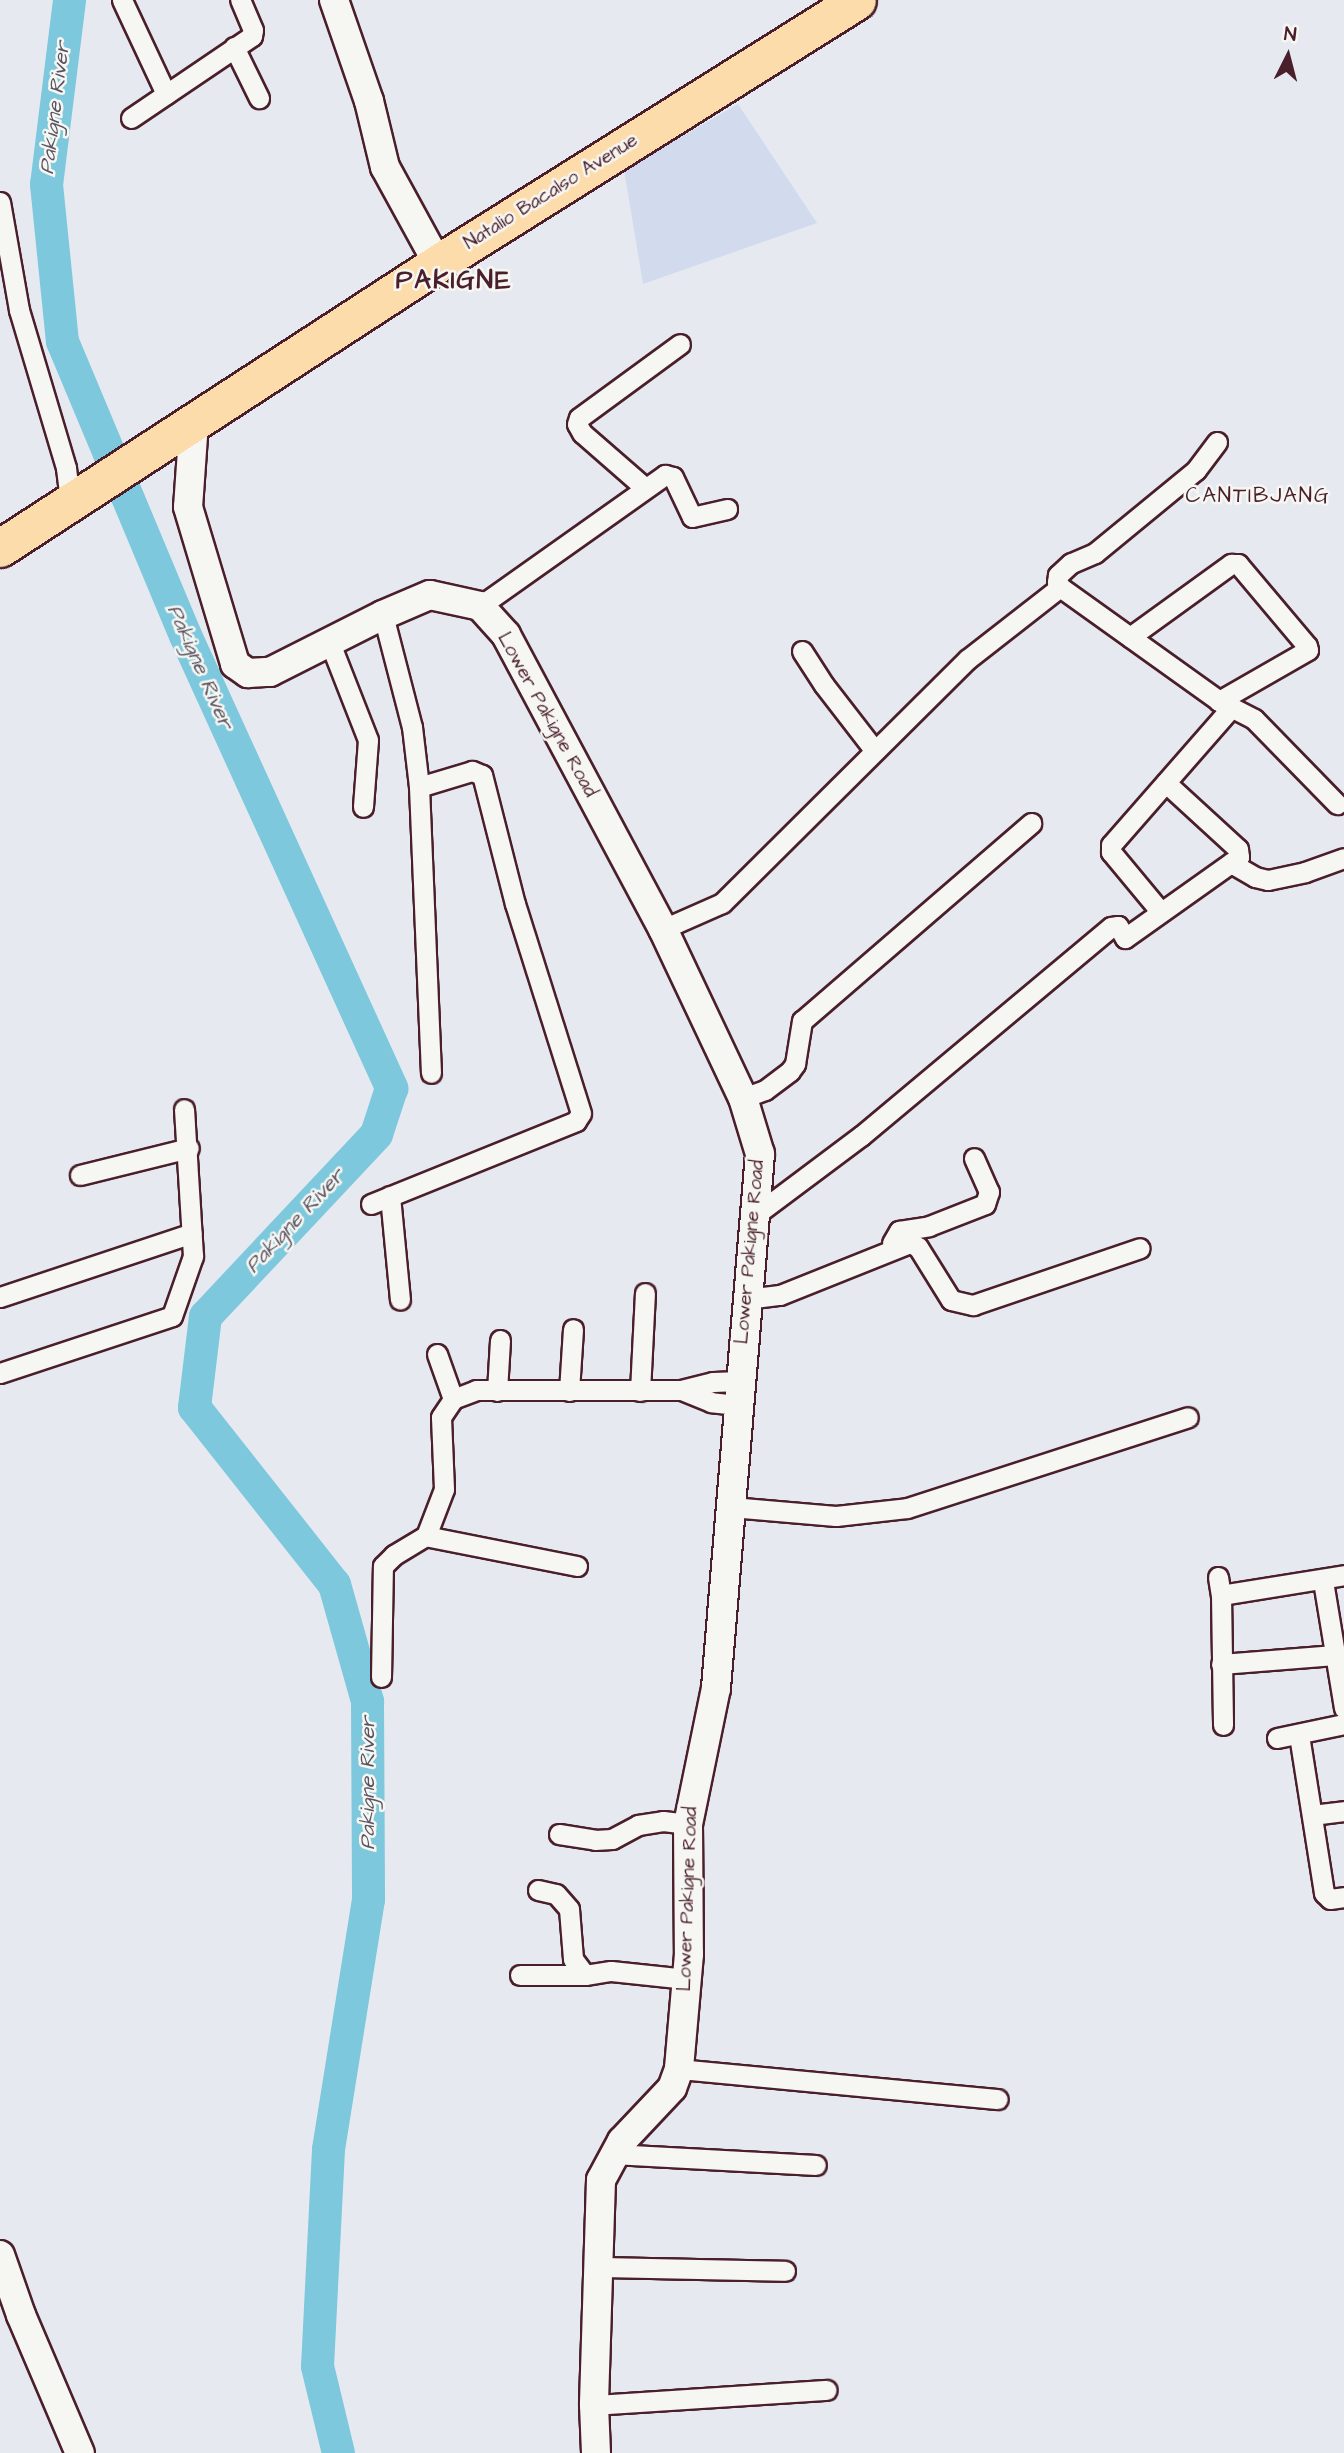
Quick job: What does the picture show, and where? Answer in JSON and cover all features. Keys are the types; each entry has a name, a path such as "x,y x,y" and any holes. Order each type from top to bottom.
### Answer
{"highway":[{"name":"Natalio Bacalso Avenue","path":"0,548 438,264 857,0"}],"street":[{"path":"122,0 166,94"},
{"path":"131,118 253,33 240,0"},
{"path":"334,0 369,101 385,166 438,264"},
{"path":"234,47 259,98"},
{"path":"0,202 19,310 66,468 79,497"},
{"path":"644,487 582,433 577,424 579,418 680,344"},
{"path":"180,431 188,507 235,664 248,673 270,673 383,615 430,595 480,606 644,487 668,474 673,477 692,517 727,509"},
{"path":"1217,442 1196,470 1142,516 1095,553 1071,563 1058,575 1060,587 1225,704 1254,719 1337,804"},
{"path":"1130,637 1231,564 1238,564 1307,646 1307,650 1225,704 1166,783 1110,848 1160,911"},
{"path":"663,929 722,903 968,659 1060,587"},
{"name":"Lower Pakigne Road","path":"480,606 506,635 663,929 743,1098 760,1154 716,1688 688,1824 690,1954 679,2069 672,2088 643,2117 613,2154 600,2186 594,2405 596,2453"},
{"path":"383,615 412,727 419,787 431,1073"},
{"path":"330,643 368,740 363,807"},
{"path":"802,650 875,751"},
{"path":"371,1204 576,1121 580,1113 515,904 482,775 472,771 419,787"},
{"path":"754,1216 861,1136 1111,927 1118,926 1125,938 1239,857 1238,849 1166,783"},
{"path":"743,1098 765,1090 790,1071 794,1064 802,1021 1031,822"},
{"path":"1231,863 1255,877 1268,880 1344,858"},
{"path":"0,1373 170,1319 175,1313 193,1256 189,1148 184,1109"},
{"path":"80,1175 189,1148"},
{"path":"891,1248 894,1235 899,1231 929,1226 985,1204 989,1192 974,1158"},
{"path":"390,1196 400,1300"},
{"path":"0,1297 192,1233"},
{"path":"746,1299 780,1295 904,1243 914,1244 951,1300 973,1306 1140,1248"},
{"path":"640,1391 645,1293"},
{"path":"569,1391 573,1329"},
{"path":"496,1391 500,1340"},
{"path":"437,1354 453,1399"},
{"path":"381,1677 383,1566 394,1555 426,1536 444,1489 441,1417 453,1399 476,1390 681,1390 713,1382 739,1393"},
{"path":"730,1507 836,1516 907,1508 1188,1417"},
{"path":"426,1536 577,1566"},
{"path":"1223,1725 1220,1586 1323,1580 1344,1576"},
{"path":"1323,1580 1344,1708"},
{"path":"1221,1664 1335,1654"},
{"path":"1277,1738 1344,1724"},
{"path":"1299,1735 1324,1893 1329,1899 1344,1897"},
{"path":"1312,1815 1344,1811"},
{"path":"559,1834 595,1840 612,1839 638,1825 663,1821 688,1824"},
{"path":"538,1891 556,1894 569,1909 572,1959 584,1975"},
{"path":"520,1975 584,1975 611,1971 687,1979"},
{"path":"679,2069 998,2099"},
{"path":"613,2154 816,2165"},
{"path":"0,2255 21,2315 80,2453"},
{"path":"599,2267 785,2271"},
{"path":"594,2405 827,2390"}],"shaded area":[{"path":"738,104 817,223 643,284 624,170"}],"waterway":[{"name":"Pakigne River","path":"69,0 46,184 62,341 185,635 391,1088 376,1134 205,1316 194,1407 334,1584 367,1701 368,1899 328,2149 317,2366 338,2453"}],"district":[{"name":"PAKIGNE","path":"454,281"},
{"name":"CANTIBJANG","path":"1258,496"}]}
